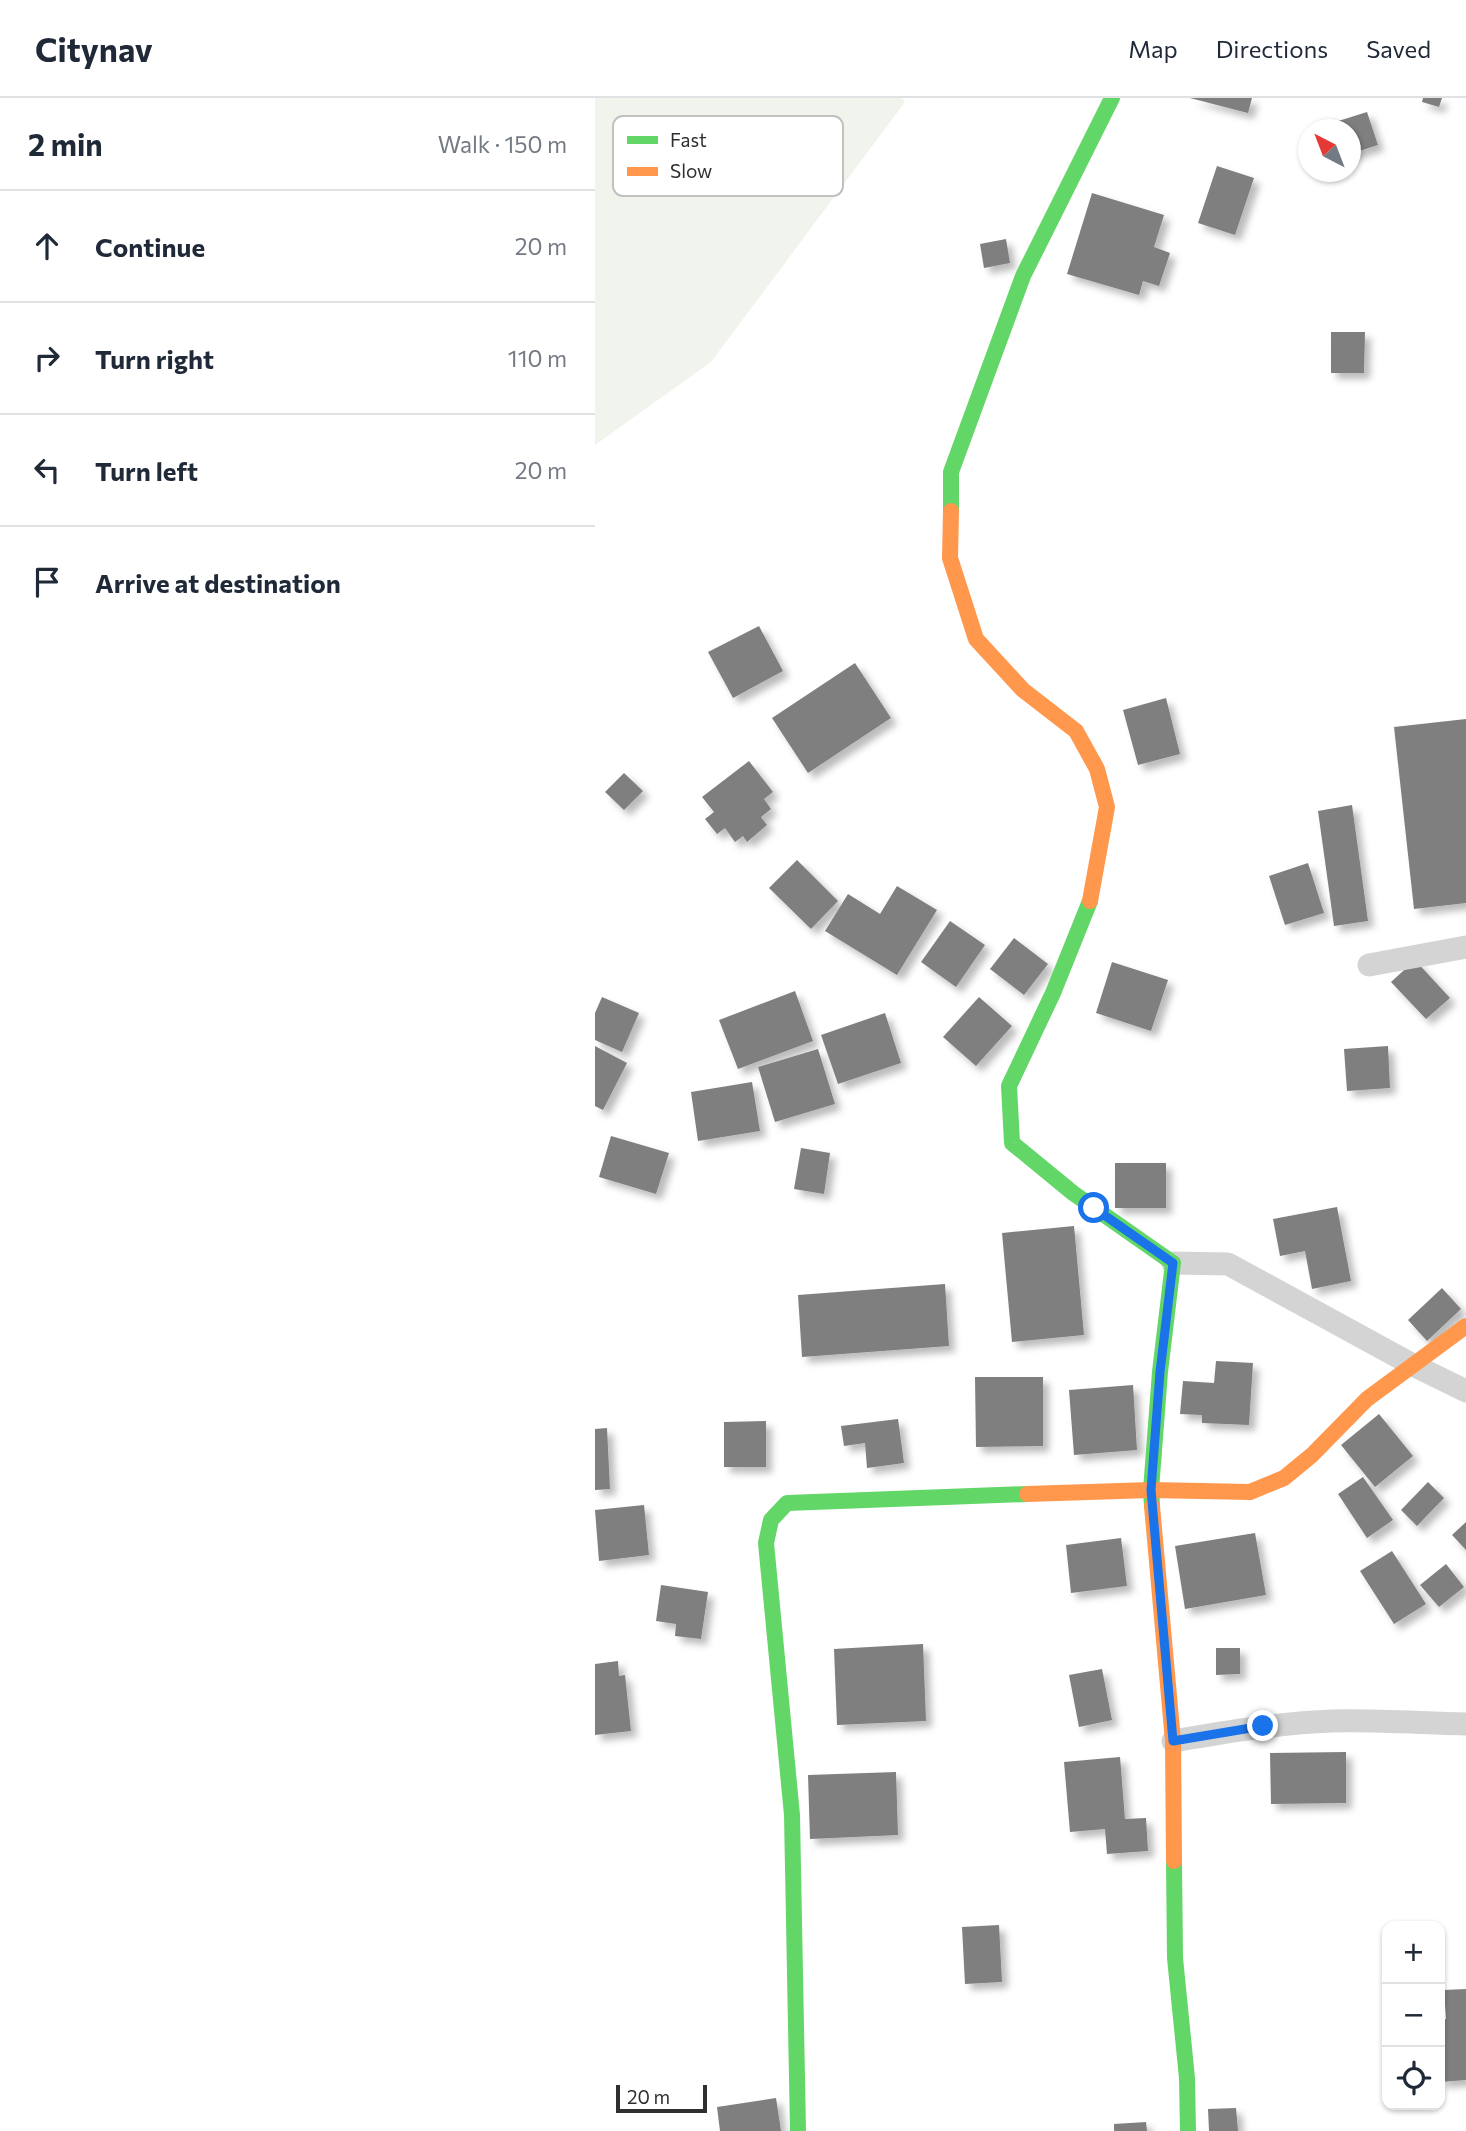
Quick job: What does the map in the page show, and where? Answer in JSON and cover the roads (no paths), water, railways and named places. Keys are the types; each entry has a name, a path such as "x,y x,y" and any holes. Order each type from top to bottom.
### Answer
{"street":[{"path":"1112,98 1023,276 951,472 950,558 976,639 1023,690 1076,731 1097,769 1107,807 1090,902 1053,993 1009,1086 1012,1143 1073,1193 1173,1263 1228,1264 1466,1391"},
{"path":"1369,965 1466,947"},
{"path":"1173,1263 1160,1372 1151,1490 1173,1741 1175,1958 1187,2078 1188,2131"},
{"path":"798,2131 792,1815 766,1543 771,1520 787,1503 1151,1490 1250,1492 1284,1478 1312,1455 1367,1399 1466,1326"},
{"path":"1173,1741 1263,1726 1330,1721 1466,1724"}]}
